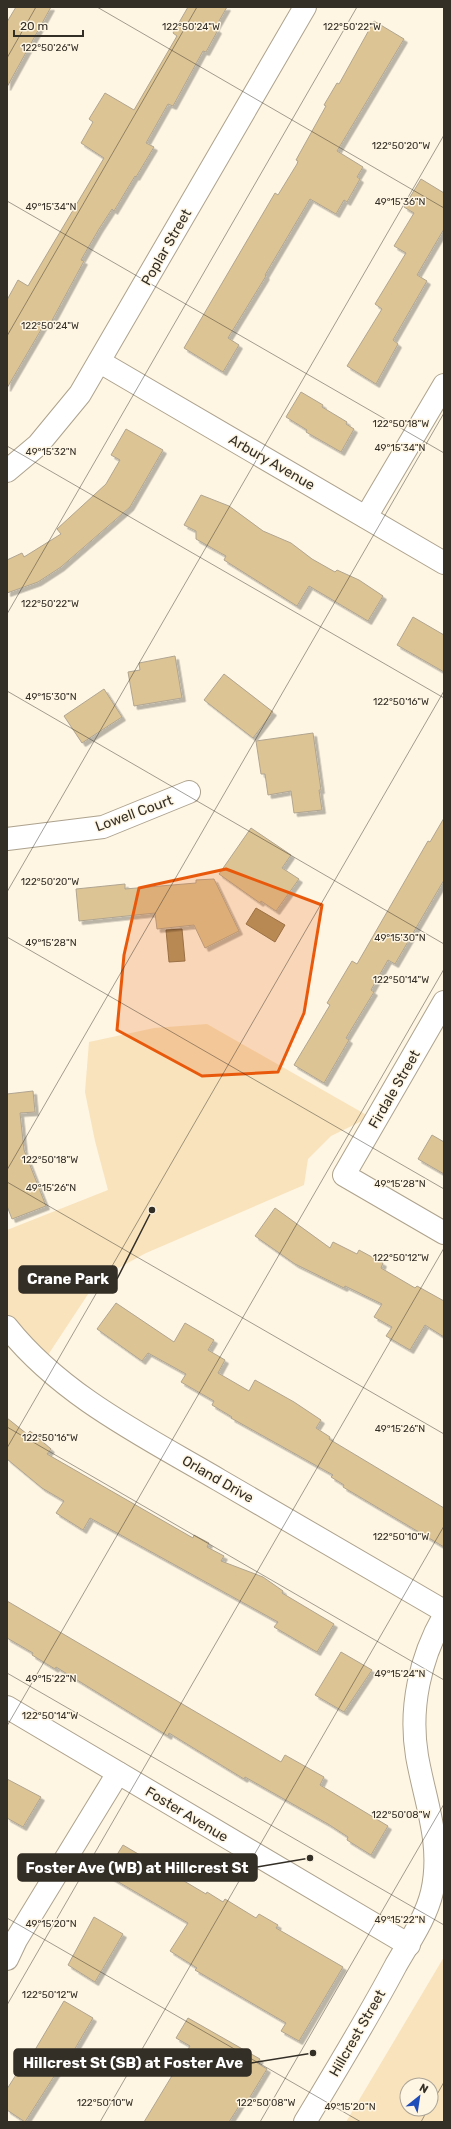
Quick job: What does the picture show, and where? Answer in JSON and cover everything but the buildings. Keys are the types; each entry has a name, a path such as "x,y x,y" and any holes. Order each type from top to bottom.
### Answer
{"street":[{"name":"Poplar Street","path":"7,471 38,445 61,419 100,362 305,7"},
{"name":"Arbury Avenue","path":"100,362 444,563"},
{"path":"366,517 444,384"},
{"name":"Lowell Court","path":"7,840 103,827 189,792"},
{"name":"Firdale Street","path":"444,1002 344,1175 444,1233"},
{"name":"Orland Drive","path":"7,1326 20,1343 42,1364 114,1418 444,1611"},
{"name":"Hillcrest Street","path":"305,2122 409,1945 432,1893 436,1853 431,1813 417,1755 415,1704 425,1655 431,1639 444,1616"},
{"name":"Foster Avenue","path":"7,1707 409,1945"},
{"path":"7,1960 16,1940 118,1773"}],"highlighted area":[{"path":"226,869 322,905 304,1013 278,1072 202,1076 117,1030 124,955 139,888"}],"shaded area":[{"path":"256,908 285,925 275,942 246,924"},
{"path":"182,929 185,961 169,962 166,930"},
{"path":"207,1024 370,1117 331,1136 308,1159 304,1185 146,1253 98,1279 42,1364 7,1327 7,1230 108,1190 95,1141 85,1092 89,1042 154,1028"},
{"path":"444,1957 444,2122 346,2122"}],"place":[{"name":"Crane Park","path":"152,1210"},
{"name":"Foster Ave (WB) at Hillcrest St","path":"310,1858"},
{"name":"Hillcrest St (SB) at Foster Ave","path":"313,2053"}]}
